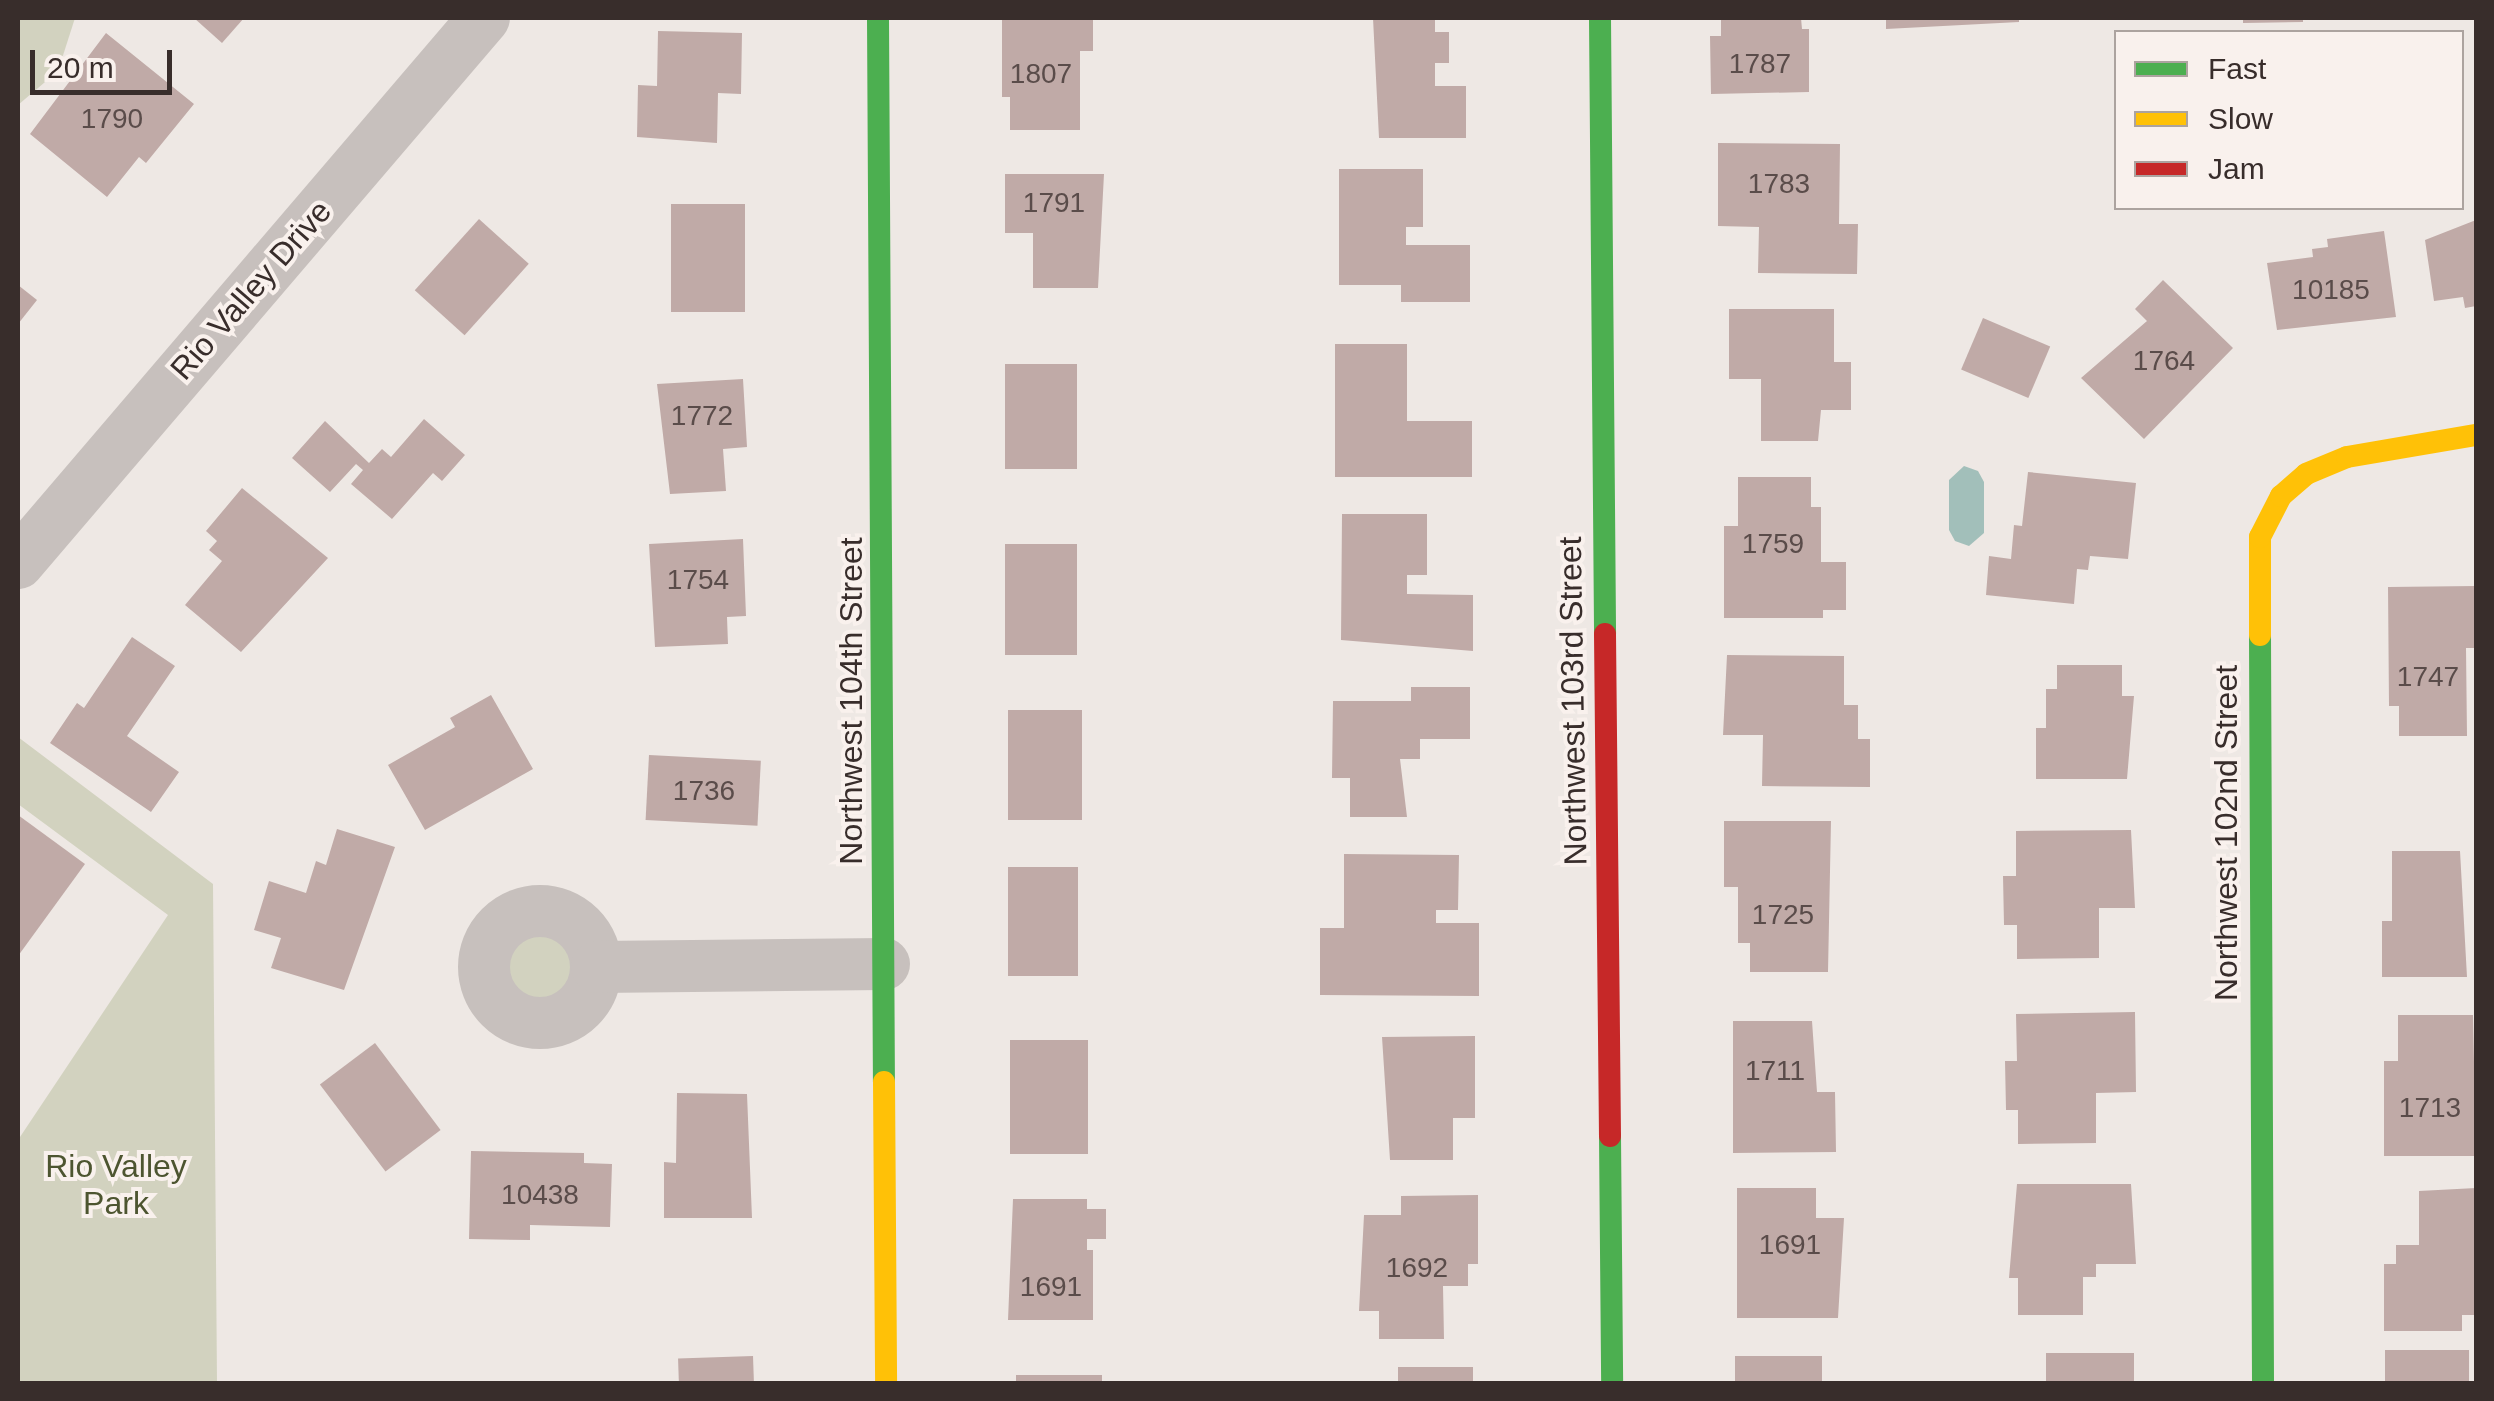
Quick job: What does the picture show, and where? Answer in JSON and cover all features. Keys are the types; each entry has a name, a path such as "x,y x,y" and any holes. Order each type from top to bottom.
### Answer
{"street":[{"name":"Rio Valley Drive","path":"18,563 484,18"},
{"name":"Northwest 104th Street","path":"878,18 886,1384"},
{"name":"Northwest 103rd Street","path":"1600,18 1612,1384"},
{"name":"Northwest 102nd Street","path":"2263,1384 2260,537 2281,496 2306,474 2347,458 2476,435"},
{"path":"597,967 884,964"}],"green space":[{"path":"18,18 75,18 58,71 18,105"},
{"name":"Rio Valley Park","path":"18,737 213,884 217,1383 18,1383 18,1140 168,915 18,804"},
{"path":"540,929 567,940 578,967 567,994 540,1005 513,994 502,967 513,940"}],"water":[{"path":"1964,466 1978,471 1984,482 1984,533 1969,546 1955,541 1949,530 1949,480"}],"building":[{"path":"194,18 244,18 222,43"},
{"path":"1002,18 1093,18 1093,51 1080,51 1080,130 1010,130 1010,97 1002,97"},
{"path":"1373,18 1435,18 1435,32 1449,32 1449,63 1435,63 1435,86 1466,86 1466,138 1379,138"},
{"path":"1721,18 1801,18 1802,29 1809,29 1809,92 1711,94 1710,36 1721,36"},
{"path":"1886,18 2019,18 2019,22 1886,29"},
{"path":"2243,18 2303,18 2303,22 2243,23"},
{"path":"658,31 742,33 741,94 718,93 717,143 637,137 638,85 657,86"},
{"path":"106,33 194,104 146,163 139,157 107,197 30,134"},
{"path":"1718,143 1840,144 1839,224 1858,224 1857,274 1758,273 1759,227 1718,226"},
{"path":"1339,169 1423,169 1423,227 1406,227 1406,245 1470,245 1470,302 1401,302 1401,285 1339,285"},
{"path":"1005,174 1104,174 1098,288 1033,288 1033,233 1005,233"},
{"path":"671,204 745,204 745,312 671,312"},
{"path":"479,219 529,264 465,335 415,290"},
{"path":"2476,220 2476,306 2465,308 2463,297 2434,301 2425,240"},
{"path":"2384,231 2396,317 2277,330 2267,263 2313,257 2312,249 2328,247 2327,239"},
{"path":"2163,280 2233,348 2144,439 2081,378 2147,321 2135,309"},
{"path":"18,285 37,300 18,324"},
{"path":"1729,309 1834,309 1834,362 1851,362 1851,410 1821,410 1818,441 1761,441 1761,379 1729,379"},
{"path":"1983,318 2050,347 2028,398 1961,370"},
{"path":"1335,344 1407,344 1407,421 1472,421 1472,477 1335,477"},
{"path":"1005,364 1077,364 1077,469 1005,469"},
{"path":"743,379 747,447 723,449 726,491 670,494 657,384"},
{"path":"424,419 465,455 442,481 433,473 392,519 351,484 363,470 356,464 330,492 292,458 325,421 369,463 382,449 391,457"},
{"path":"2028,472 2136,483 2128,559 2090,556 2088,570 2077,569 2074,604 1986,595 1989,556 2011,559 2014,525 2022,526"},
{"path":"1738,477 1811,477 1811,507 1821,507 1821,562 1846,562 1846,610 1823,610 1823,618 1724,618 1724,526 1738,526"},
{"path":"242,488 328,558 241,652 185,605 222,561 209,550 217,541 206,531"},
{"path":"1342,514 1427,514 1427,575 1407,575 1407,594 1473,595 1473,651 1341,640"},
{"path":"743,539 746,616 727,617 728,644 655,647 649,544"},
{"path":"1005,544 1077,544 1077,655 1005,655"},
{"path":"2476,586 2476,648 2466,648 2467,736 2399,736 2399,706 2389,706 2388,587"},
{"path":"132,637 175,666 127,736 179,772 151,812 50,743 77,703 84,708"},
{"path":"1727,655 1844,656 1844,705 1858,705 1858,739 1870,739 1870,787 1762,786 1763,735 1723,735"},
{"path":"2057,665 2122,665 2122,696 2134,696 2127,779 2036,779 2036,728 2046,728 2046,689 2057,689"},
{"path":"1411,687 1470,687 1470,739 1420,739 1420,759 1400,759 1407,817 1350,817 1350,778 1332,778 1333,701 1411,701"},
{"path":"491,695 533,769 425,830 388,765 455,727 450,718"},
{"path":"1008,710 1082,710 1082,820 1008,820"},
{"path":"649,755 761,761 757,826 646,820"},
{"path":"18,815 85,864 18,956"},
{"path":"1724,821 1831,821 1828,972 1750,972 1750,943 1738,943 1738,887 1724,887"},
{"path":"337,829 395,847 344,990 271,968 281,938 254,930 269,881 306,893 316,861 326,865"},
{"path":"2131,830 2135,908 2099,908 2099,958 2017,959 2017,925 2004,925 2003,876 2016,876 2016,831"},
{"path":"2392,851 2460,851 2467,977 2382,977 2382,921 2392,921"},
{"path":"1344,854 1459,855 1458,910 1436,910 1436,923 1479,923 1479,996 1320,995 1320,928 1344,928"},
{"path":"1008,867 1078,867 1078,976 1008,976"},
{"path":"2135,1012 2136,1092 2096,1093 2096,1143 2018,1144 2018,1110 2006,1110 2005,1061 2017,1061 2016,1014"},
{"path":"2398,1015 2473,1015 2476,1156 2384,1156 2384,1061 2398,1061"},
{"path":"1733,1021 1812,1021 1817,1092 1835,1092 1836,1152 1733,1153"},
{"path":"1475,1036 1475,1118 1453,1118 1453,1160 1390,1160 1382,1037"},
{"path":"1010,1040 1088,1040 1088,1154 1010,1154"},
{"path":"375,1043 441,1130 385,1172 320,1085"},
{"path":"677,1093 747,1094 752,1218 664,1218 664,1162 676,1163"},
{"path":"471,1151 584,1153 584,1163 612,1164 610,1227 530,1225 530,1240 469,1239"},
{"path":"2017,1184 2131,1184 2136,1264 2096,1264 2096,1277 2083,1277 2083,1315 2018,1315 2018,1278 2009,1278"},
{"path":"1737,1188 1816,1188 1816,1218 1844,1218 1838,1318 1737,1318"},
{"path":"2476,1188 2476,1315 2462,1315 2462,1331 2384,1331 2384,1264 2396,1264 2396,1245 2419,1245 2419,1191"},
{"path":"1478,1195 1478,1264 1468,1264 1468,1286 1443,1286 1444,1339 1379,1339 1379,1311 1359,1311 1364,1215 1401,1215 1401,1196"},
{"path":"1013,1199 1087,1199 1087,1209 1106,1209 1106,1239 1087,1239 1087,1250 1093,1250 1093,1320 1008,1320"},
{"path":"2385,1350 2469,1350 2469,1384 2385,1384"},
{"path":"2046,1353 2134,1353 2134,1384 2046,1384"},
{"path":"753,1356 754,1384 679,1384 678,1359"},
{"path":"1735,1356 1822,1356 1822,1384 1735,1384"},
{"path":"1398,1367 1473,1367 1473,1384 1398,1384"},
{"path":"1016,1375 1102,1375 1102,1384 1016,1384"}],"traffic: fast":[{"path":"878,18 884,1082"},
{"path":"1600,18 1605,634"},
{"path":"2260,635 2263,1384"},
{"path":"1610,1136 1612,1384"}],"traffic: slow":[{"path":"2260,635 2260,537 2281,496 2306,474 2347,457 2476,435"},
{"path":"884,1082 886,1384"}],"traffic: jam":[{"path":"1605,634 1610,1136"}]}
